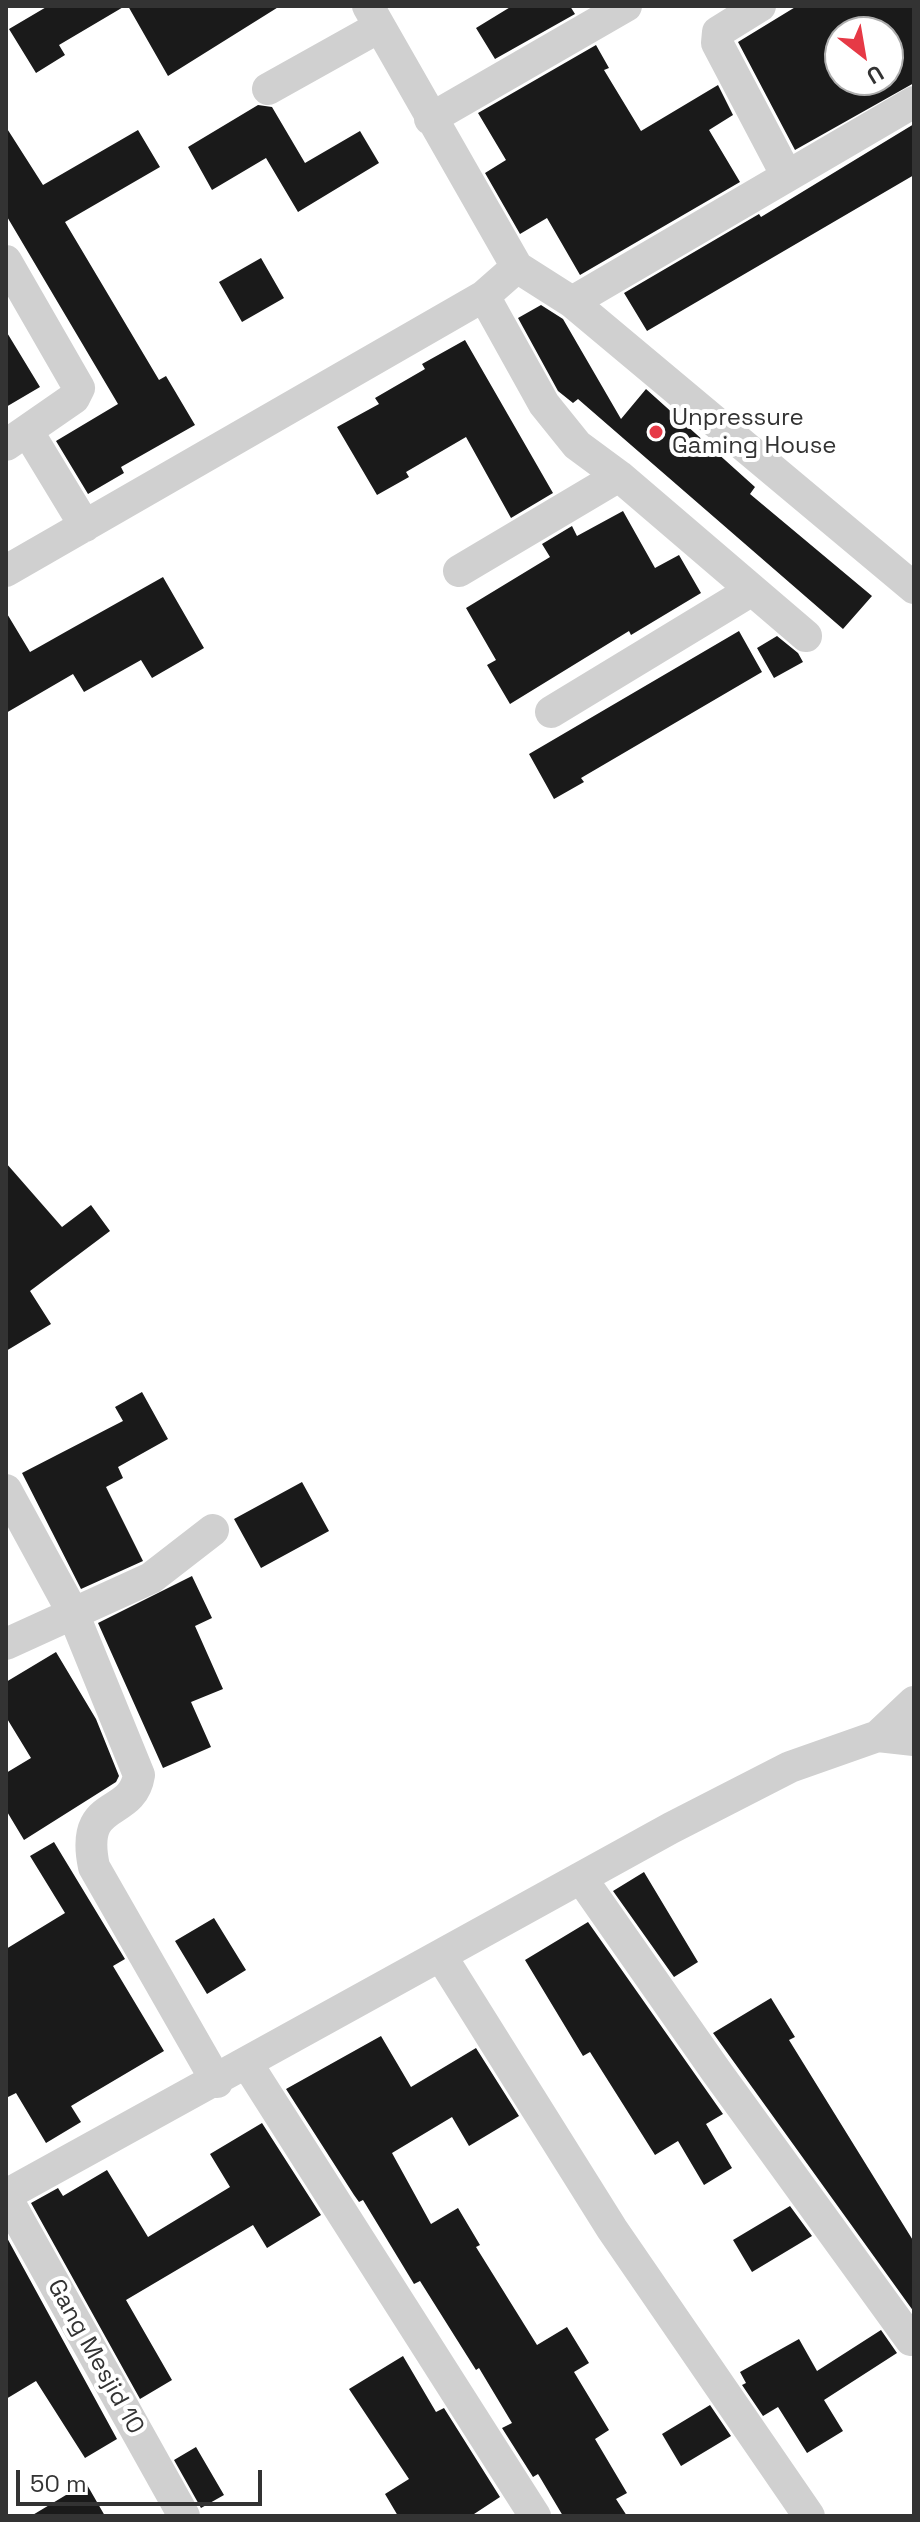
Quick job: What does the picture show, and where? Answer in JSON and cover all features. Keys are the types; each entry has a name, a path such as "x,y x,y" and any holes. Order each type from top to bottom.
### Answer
{"street":[{"path":"430,119 626,6"},
{"path":"760,6 718,32 717,43 787,176"},
{"path":"268,89 373,16 517,267 572,302 914,588"},
{"path":"572,302 914,102"},
{"path":"6,261 79,388 74,398 17,438 85,526"},
{"path":"6,571 484,296 517,267"},
{"path":"484,296 557,422 577,445 619,476 806,636"},
{"path":"459,571 619,476"},
{"path":"551,712 752,590"},
{"path":"6,1490 73,1613 139,1775 137,1788 125,1801 108,1809 91,1833 94,1867 217,2082"},
{"path":"6,1644 151,1578 213,1530"},
{"path":"6,2196 248,2065 581,1878 790,1767 878,1736 914,1702"},
{"path":"878,1736 914,1740"},
{"path":"581,1878 911,2340"},
{"path":"441,1956 612,2229 809,2516"},
{"path":"248,2065 535,2516"},
{"name":"Gang Mesjid 10","path":"6,2196 184,2516"}],"building":[{"path":"48,6 125,6 59,45 65,55 36,73 9,29"},
{"path":"128,6 280,6 168,76"},
{"path":"512,6 570,6 575,14 495,59 476,28"},
{"path":"797,6 914,6 914,83 904,89 904,16 824,16 824,96 891,96 795,150 738,42"},
{"path":"596,45 609,68 604,70 641,131 718,85 733,115 709,130 740,182 580,275 547,218 520,234 485,173 506,160 478,113"},
{"path":"258,105 272,107 305,163 360,131 379,163 298,212 266,158 212,190 188,147"},
{"path":"914,124 914,175 647,331 624,293 759,214 761,217"},
{"path":"6,127 43,185 138,130 160,167 65,222 159,380 166,376 195,425 121,467 124,473 88,494 56,441 118,404 6,215"},
{"path":"261,258 284,298 242,322 219,282"},
{"path":"541,305 563,319 621,419 646,389 755,487 750,494 872,596 843,629 578,399 573,403 558,391 518,318"},
{"path":"6,331 40,387 6,407"},
{"path":"465,340 553,493 511,518 466,437 406,472 409,477 377,495 337,427 379,404 375,398 425,369 422,364"},
{"path":"623,511 655,568 679,555 701,593 631,635 629,631 510,704 487,665 496,660 466,608 550,557 542,544 572,526 577,536"},
{"path":"163,577 204,648 152,678 141,660 84,692 73,674 6,713 6,612 30,652"},
{"path":"739,631 762,672 581,778 584,782 554,799 529,754"},
{"path":"777,636 798,653 803,662 774,678 757,648"},
{"path":"6,1163 62,1227 91,1205 110,1231 30,1291 51,1324 6,1351"},
{"path":"142,1392 168,1439 118,1467 123,1478 106,1487 143,1561 81,1589 22,1473 123,1421 115,1407"},
{"path":"302,1482 329,1531 261,1568 234,1519"},
{"path":"192,1576 212,1618 195,1626 223,1689 191,1702 211,1747 163,1768 98,1623"},
{"path":"56,1652 96,1719 119,1776 116,1782 24,1840 6,1810 6,1773 31,1758 6,1717 6,1682"},
{"path":"54,1842 125,1959 113,1966 164,2051 71,2106 81,2122 46,2143 16,2093 6,2098 6,1949 65,1913 30,1856"},
{"path":"644,1872 698,1962 674,1977 613,1891"},
{"path":"214,1918 246,1970 207,1994 175,1941"},
{"path":"588,1922 723,2114 706,2124 732,2168 704,2185 678,2141 655,2155 590,2052 583,2056 525,1960"},
{"path":"771,1998 795,2037 789,2040 914,2242 914,2312 713,2033"},
{"path":"381,2036 411,2087 476,2048 519,2116 469,2146 452,2117 392,2153 431,2224 458,2208 480,2245 476,2247 537,2345 567,2327 589,2363 574,2372 609,2430 595,2439 627,2493 616,2499 627,2516 563,2516 538,2474 533,2477 502,2428 512,2423 479,2368 476,2370 420,2281 414,2284 363,2200 359,2202 354,2195 286,2089"},
{"path":"262,2123 321,2215 267,2248 253,2225 126,2300 172,2380 140,2399 31,2203 58,2188 63,2196 107,2170 148,2237 230,2187 210,2154"},
{"path":"790,2206 812,2236 752,2272 733,2240"},
{"path":"6,2236 117,2439 85,2458 36,2381 6,2399"},
{"path":"881,2330 897,2353 824,2400 843,2431 807,2453 778,2407 763,2416 742,2385 746,2383 740,2372 799,2339 817,2371"},
{"path":"403,2356 436,2412 444,2408 500,2497 471,2516 398,2516 385,2494 409,2479 349,2389"},
{"path":"710,2405 731,2436 681,2466 662,2434"},
{"path":"196,2447 224,2495 201,2508 174,2460"},
{"path":"86,2483 105,2516 31,2516"}],"place":[{"name":"Unpressure Gaming House","path":"656,432"}]}
